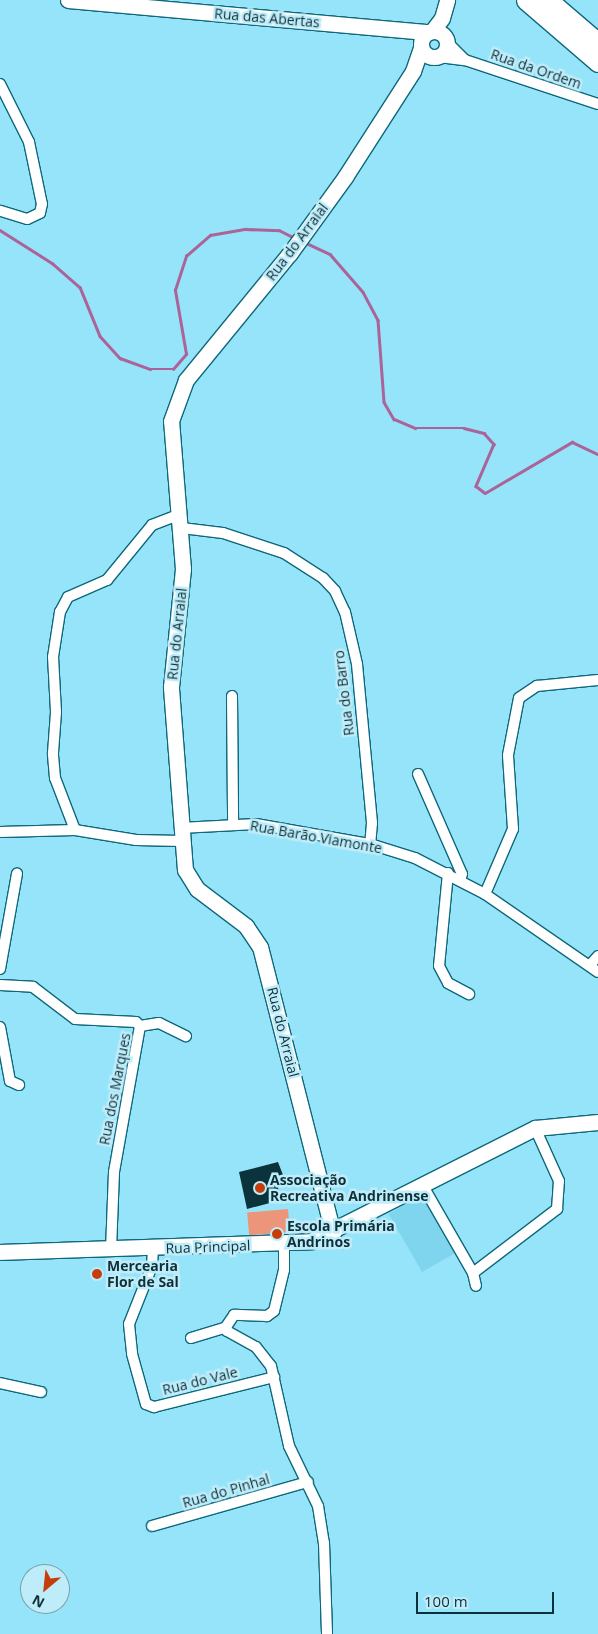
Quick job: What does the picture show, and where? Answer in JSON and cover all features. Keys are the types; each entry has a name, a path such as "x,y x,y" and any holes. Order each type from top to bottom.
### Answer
{"highway":[{"path":"526,0 598,62"},
{"path":"548,0 598,43"}],"street":[{"name":"Rua das Abertas","path":"68,0 119,2 406,30 432,38 437,58"},
{"path":"432,38 442,18 447,0"},
{"name":"Rua da Ordem","path":"432,38 465,60"},
{"name":"Rua do Arraial","path":"333,1233 260,947 246,926 193,885 185,870 180,835 171,687 183,586 181,521 171,428 178,392 290,253 413,71 432,38"},
{"name":"Rua da Ordem","path":"437,58 465,60 598,104"},
{"name":"Rua do Arraial","path":"413,71 437,58"},
{"path":"0,84 29,142 42,204 40,213 27,219 0,211"},
{"path":"75,830 55,778 53,753 56,712 53,657 60,612 68,597 106,580 152,525 181,521"},
{"name":"Rua do Barro","path":"181,521 284,553 323,578 335,591 345,612 357,664 372,823 370,844"},
{"path":"485,894 513,829 508,755 519,698 537,686 598,680"},
{"path":"232,696 233,823"},
{"path":"418,774 462,874 460,880"},
{"name":"Rua Barão Viamonte","path":"0,832 75,830 136,840 180,835 233,823 370,844 448,873 485,894 594,968"},
{"path":"448,873 439,966 448,983 469,994"},
{"path":"0,969 18,874"},
{"path":"594,968 598,956"},
{"name":"Rua dos Marques","path":"0,985 32,987 75,1019 136,1022 140,1026 114,1172 111,1250"},
{"path":"140,1026 158,1023 186,1036"},
{"path":"0,1027 3,1057 10,1081 19,1085"},
{"name":"Rua Principal","path":"0,1252 284,1244 312,1241 333,1233 535,1128 598,1122"},
{"path":"474,1272 557,1209 559,1181 535,1128"},
{"path":"423,1186 474,1272 476,1286"},
{"path":"191,1338 226,1327 234,1315 267,1316 274,1311 284,1270 284,1244"},
{"name":"Rua do Vale","path":"153,1248 152,1266 130,1324 132,1354 146,1404 154,1407 274,1377"},
{"path":"226,1327 227,1332 256,1347 274,1377 289,1446 318,1506 324,1543 326,1634"},
{"path":"0,1383 41,1392"},
{"name":"Rua do Pinhal","path":"152,1526 308,1482"}],"shaded area":[{"path":"425,1193 458,1251 422,1272 389,1214"},
{"path":"288,1209 290,1232 249,1235 247,1213"}],"building":[{"name":"Associação Recreativa Andrinense","path":"278,1162 283,1175 275,1176 281,1200 247,1209 239,1172"}],"waterway":[{"path":"0,230 52,263 80,287 100,336 120,358 150,369 173,369 186,354 175,290 186,256 210,235 245,229 279,230 295,238"},
{"path":"304,242 330,254 363,292 378,320 384,402 394,419 415,428 464,428 484,433 494,444 476,486 485,493 572,442 598,454"}],"place":[{"name":"Associação Recreativa Andrinense","path":"260,1188"},
{"name":"Escola Primária Andrinos","path":"277,1234"},
{"name":"Mercearia Flor de Sal","path":"97,1274"}]}
